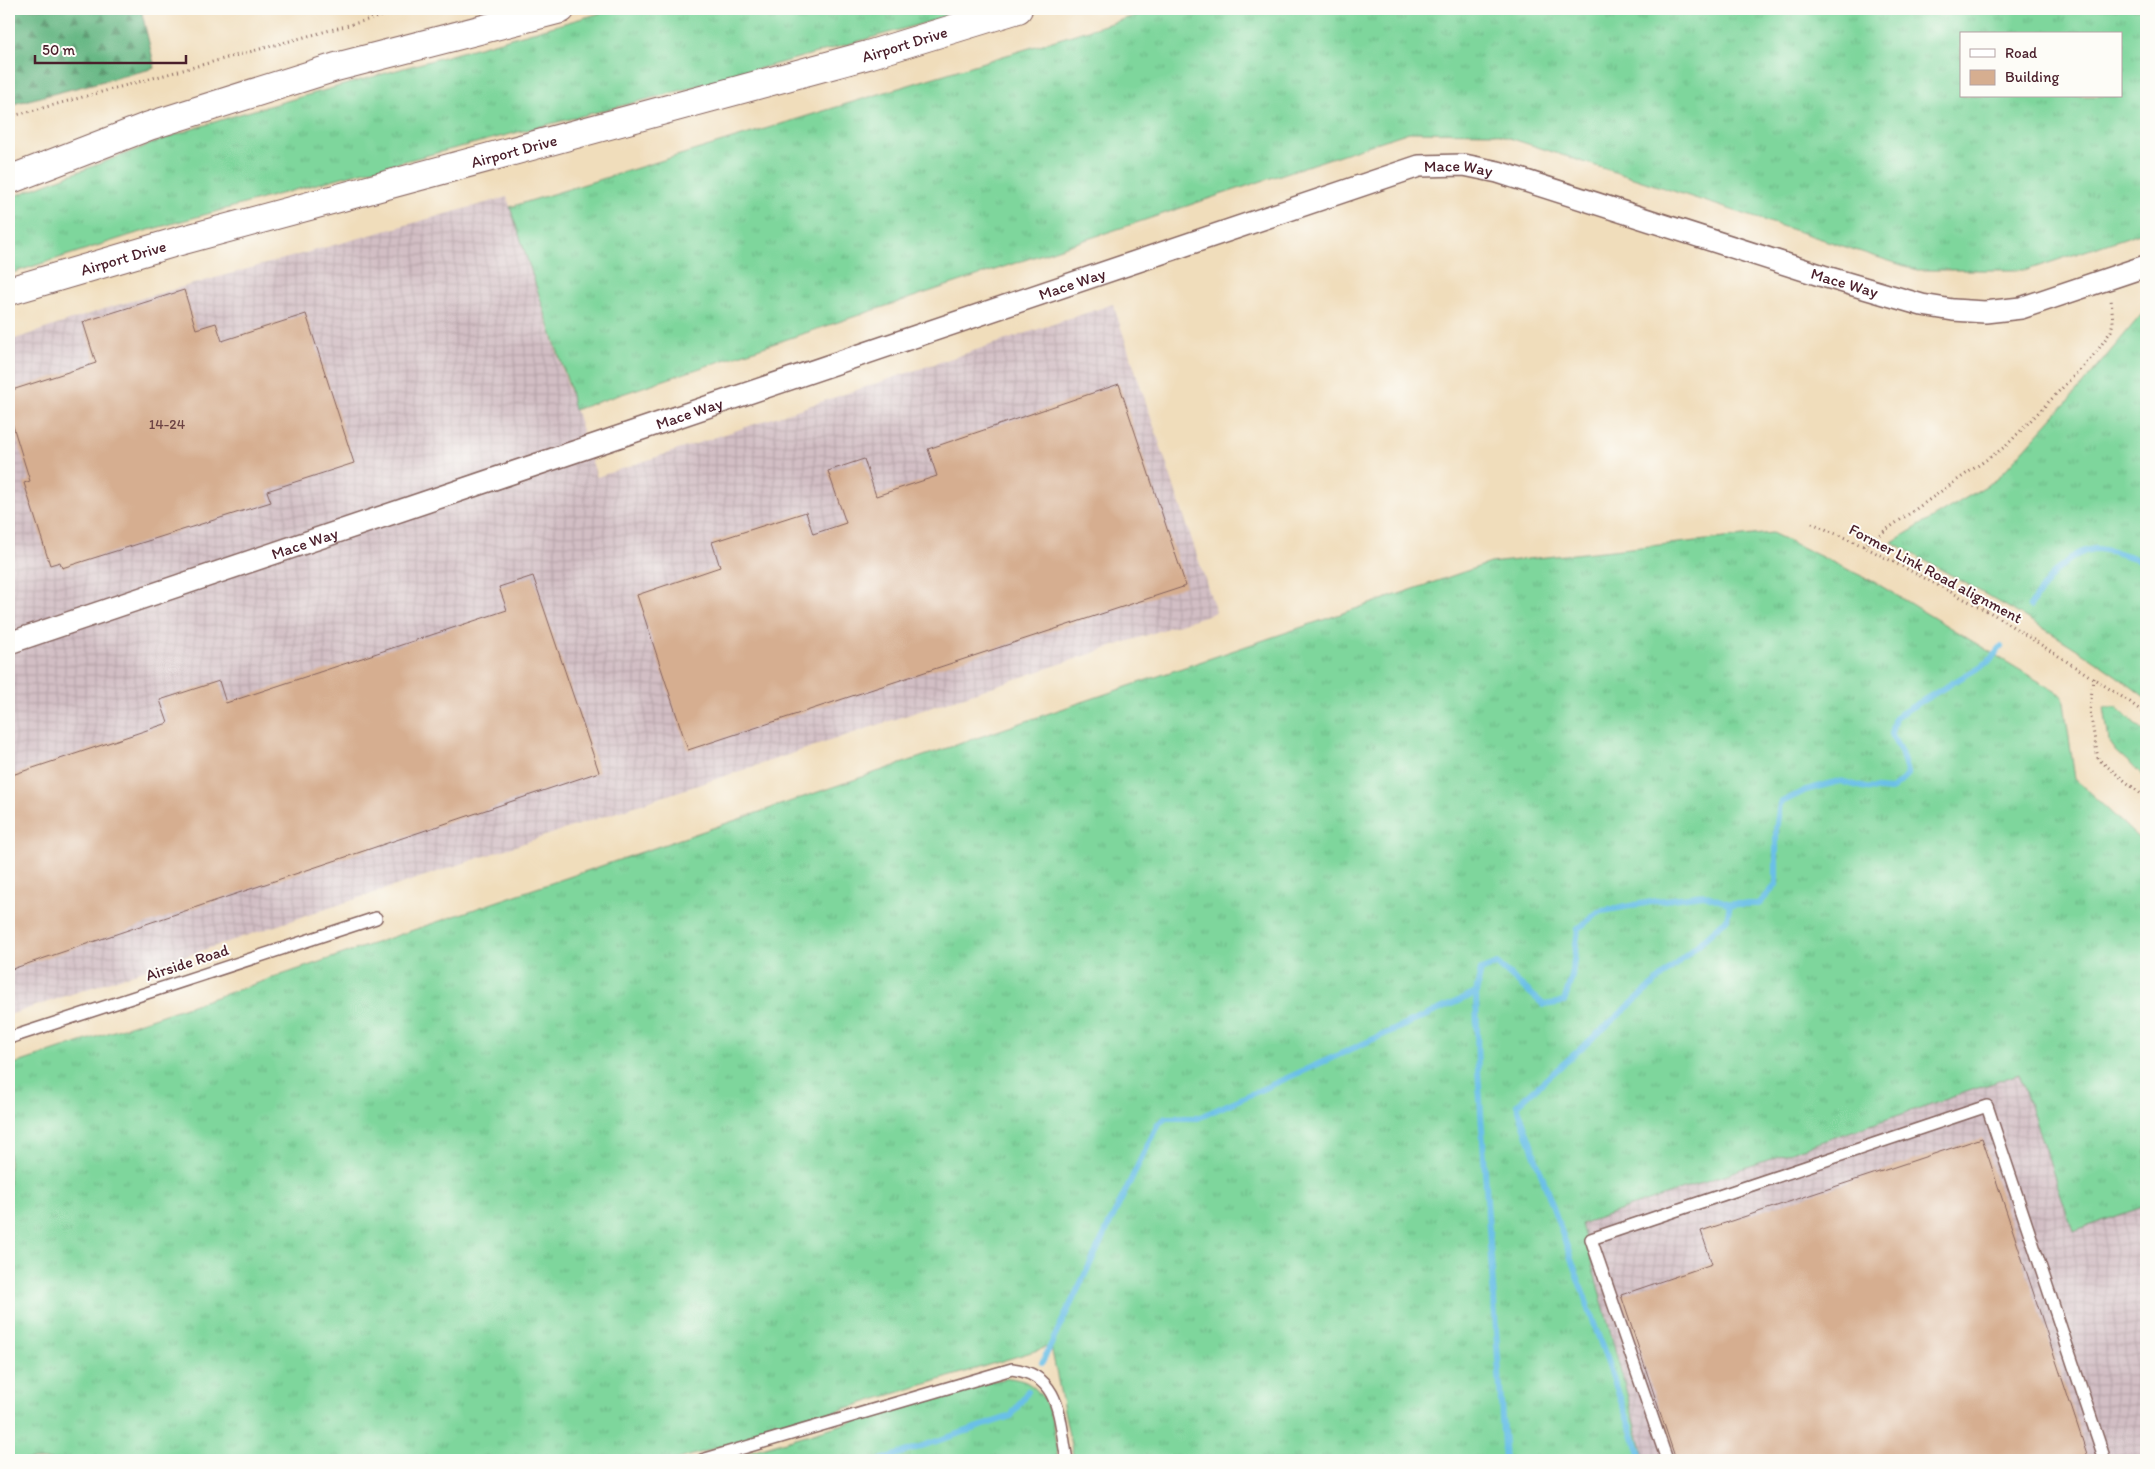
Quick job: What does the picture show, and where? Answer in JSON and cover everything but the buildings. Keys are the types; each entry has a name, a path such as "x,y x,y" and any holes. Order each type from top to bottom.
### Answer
{"main road":[{"path":"9,180 149,126 336,67 561,9"},
{"name":"Airport Drive","path":"9,291 176,242 868,55 1018,9"}],"street":[{"name":"Mace Way","path":"9,643 182,582 1419,166 1464,165 1498,172 1824,276 1922,304 1953,310 1984,312 2021,308 2146,266"}],"lane":[{"name":"Airside Road","path":"9,1038 376,918"},
{"path":"1667,1460 1591,1240 1987,1106 2105,1460"},
{"path":"702,1460 1012,1369 1028,1371 1048,1386 1055,1403 1067,1460"}],"path":[{"path":"9,117 408,9"},
{"path":"1863,546 2006,446 2095,354 2111,331 2113,322 2113,303 2106,280"},
{"name":"Former Link Road alignment","path":"1812,522 1863,546 1993,614 2093,678 2146,715"},
{"path":"2093,678 2090,711 2098,760 2146,798"}],"shaded area":[{"path":"507,197 597,477 1113,304 1216,612 9,1015 9,341 107,308"},
{"path":"2019,1073 2073,1230 2146,1206 2146,1460 1645,1460 1581,1224"}],"green space":[{"path":"9,9 141,9 155,68 9,105"},
{"path":"615,9 975,9 668,94 346,176 134,234 9,274 9,198 183,132 240,114"},
{"path":"1157,9 2146,9 2146,231 2027,270 1917,270 1494,133 1409,132 574,410 569,386 510,207"},
{"path":"2146,309 2146,698 2086,655 2054,635 1892,542 1996,480 2077,391"},
{"path":"1772,533 1876,583 2063,696 2075,779 2146,845 2146,1206 2073,1231 2019,1074 1581,1224 1645,1460 1074,1460 1051,1346 676,1460 9,1460 9,1066 1490,563"},
{"path":"2104,707 2116,707 2146,733 2146,778 2116,751 2109,741"},
{"path":"1011,1378 1026,1382 1042,1396 1051,1416 1058,1460 721,1460 991,1381"}],"waterway":[{"path":"2030,606 2057,571 2074,556 2084,552 2094,549 2105,550 2146,562"},
{"path":"1042,1363 1158,1124 1166,1118 1198,1118 1476,993 1481,970 1497,964 1544,1005 1564,1002 1572,976 1578,929 1598,912 1656,901 1704,895 1730,904 1759,904 1776,885 1776,830 1780,803 1806,790 1840,781 1866,788 1891,790 1908,775 1901,752 1891,734 1895,717 1988,662 2001,647"},
{"path":"1642,1460 1517,1105 1727,919 1730,904"},
{"path":"1476,993 1478,1070 1505,1460"},
{"path":"881,1460 1011,1416 1028,1391"}]}
